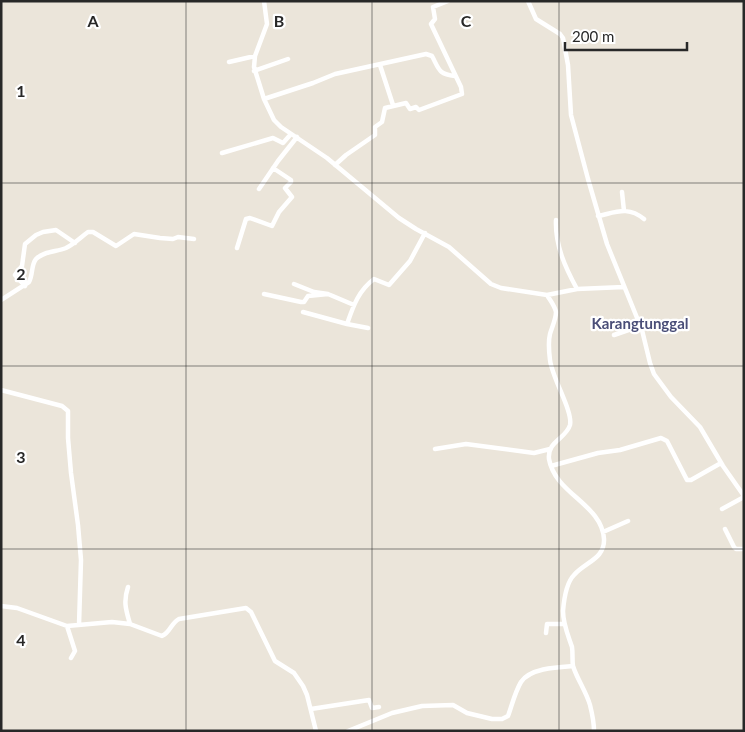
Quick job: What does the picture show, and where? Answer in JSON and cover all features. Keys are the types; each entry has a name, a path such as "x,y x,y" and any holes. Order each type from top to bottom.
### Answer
{"street":[{"path":"264,1 267,24 255,56 254,71 274,120 291,134 336,166 399,218 455,251 491,284 501,288 547,295 577,289 624,287"},
{"path":"336,166 346,155 374,136 375,127 382,122 385,108 406,103 410,109 416,107 419,110 461,94 462,89 431,24 435,19 432,7 448,1"},
{"path":"528,1 536,19 560,34 563,38 568,64 571,116 598,216 607,244 640,326 654,374 671,397 695,421 744,496 722,509"},
{"path":"264,99 335,74 428,54 432,56 440,71 455,76"},
{"path":"229,62 255,56"},
{"path":"254,71 288,59"},
{"path":"380,65 393,105"},
{"path":"222,153 273,138 283,143 291,134"},
{"path":"259,189 297,137"},
{"path":"237,248 246,219 250,218 272,226 280,212 292,198 285,189 291,180 273,168"},
{"path":"622,192 624,211"},
{"path":"598,216 624,211 636,212 644,219"},
{"path":"556,220 556,236 561,255 577,289"},
{"path":"25,286 15,276 22,266 25,245 28,241 40,233 54,229 60,231 75,243"},
{"path":"1,300 25,286 32,277 33,266 37,259 48,252 65,248 75,243 88,232 93,232 116,246 134,234 194,240"},
{"path":"346,324 362,290 373,280 378,279 389,285 407,265 425,233"},
{"path":"294,284 314,292 328,294 354,305"},
{"path":"264,294 302,302 308,296 328,294"},
{"path":"547,295 556,312 549,341 550,361 570,420 566,431 553,443 550,449 551,466 568,491 594,514 603,532 601,552 594,560 578,571 569,583 563,611 564,624 572,648 573,666 590,704 594,731"},
{"path":"303,312 368,328"},
{"path":"614,335 640,326"},
{"path":"1,390 62,406 68,411 71,473 81,560 79,624"},
{"path":"551,466 598,452 622,449 661,438 668,441 688,480 721,463"},
{"path":"435,449 466,444 534,452 550,449"},
{"path":"603,532 628,521"},
{"path":"725,529 734,547 744,549"},
{"path":"128,587 125,603 126,614 130,624"},
{"path":"1,606 17,608 67,626 112,622 130,624 162,636 179,619 246,608 251,612 275,661 289,668 300,682 307,695 316,731"},
{"path":"546,633 547,624 564,624"},
{"path":"67,626 75,651 71,658"},
{"path":"348,731 392,713 432,705 453,705 463,712 473,715 502,719 508,716 519,685 524,679 538,672 573,666"},
{"path":"311,709 368,700 372,708 379,707"}],"district":[{"name":"Karangtunggal","path":"640,324"}]}
